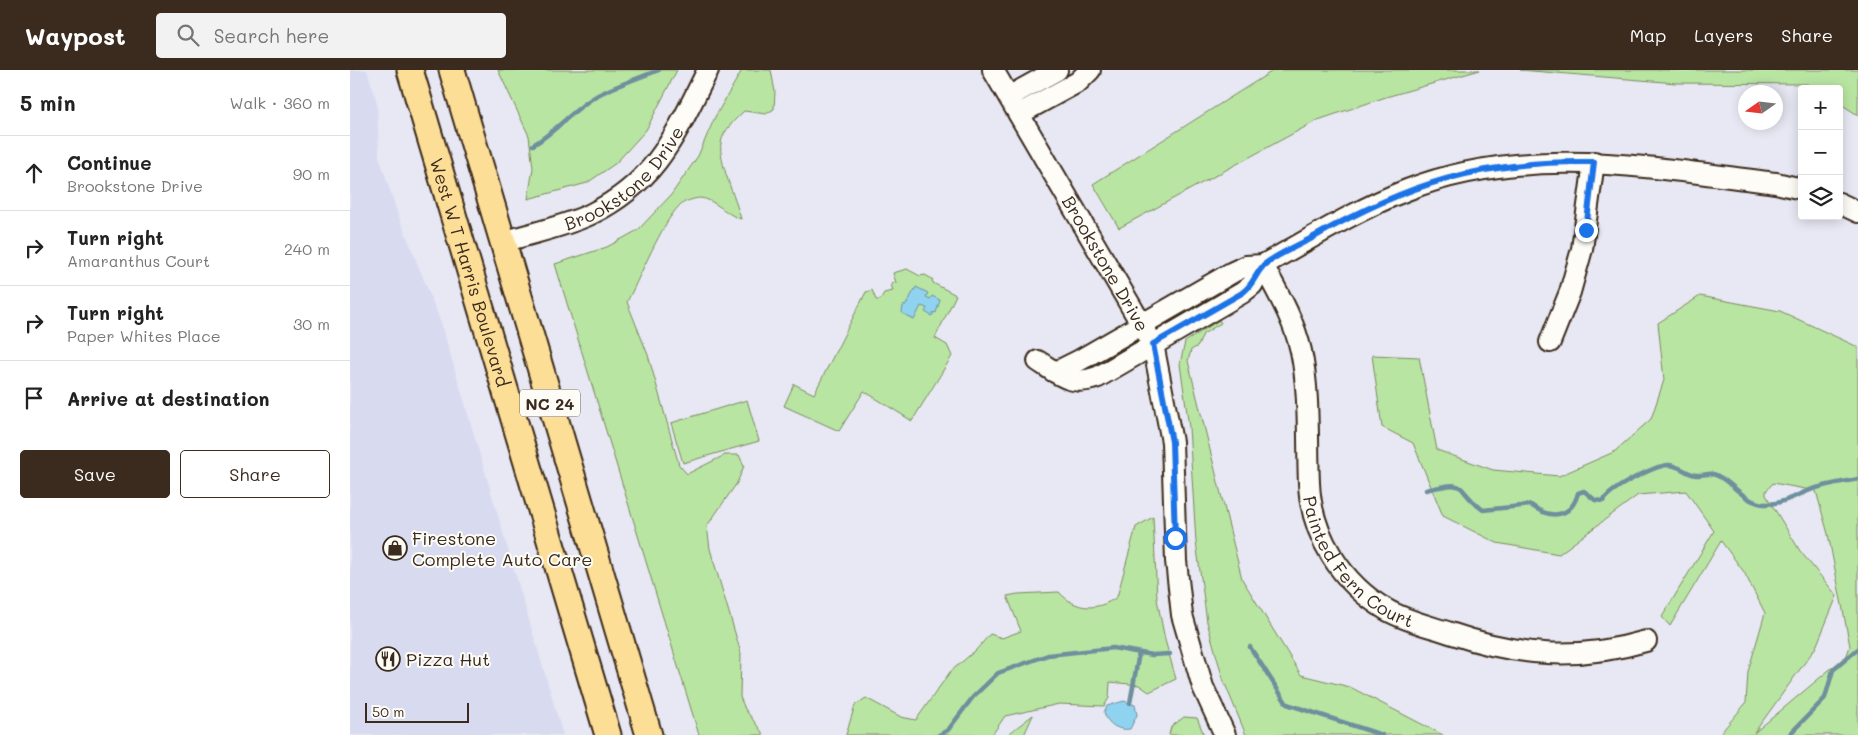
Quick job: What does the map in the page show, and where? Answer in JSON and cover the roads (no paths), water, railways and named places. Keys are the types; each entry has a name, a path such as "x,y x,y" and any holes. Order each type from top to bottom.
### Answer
{"main road":[{"name":"West W T Harris Boulevard","path":"410,70 608,735"},
{"name":"NC 24","path":"452,70 649,735"}],"street":[{"name":"Brookstone Drive","path":"503,242 589,215 624,195 640,182 673,140 708,70"},
{"name":"Brookstone Drive","path":"993,70 1010,96 1153,344 1172,442 1176,561 1182,615 1203,687 1225,735"},
{"path":"1010,96 1057,70"},
{"path":"1019,114 1078,82 1090,70"},
{"path":"1263,266 1252,285 1242,293 1087,381 1071,380 1045,366 1067,367 1233,272 1246,266 1263,266 1356,213 1407,190 1443,178 1486,168 1526,163 1594,162 1776,183 1798,188"},
{"path":"1550,342 1570,292 1582,249 1594,162"},
{"path":"1843,205 1858,212"},
{"name":"Painted Fern Court","path":"1263,266 1284,304 1301,351 1305,376 1309,485 1312,509 1326,546 1350,581 1386,609 1406,619 1487,646 1516,651 1568,655 1596,653 1646,641"}],"water":[{"path":"916,287 928,293 926,297 930,299 932,296 940,300 936,313 934,312 932,316 925,312 927,308 921,306 914,320 902,313 903,306 906,305"},
{"path":"1124,701 1135,705 1137,715 1130,729 1117,728 1110,723 1104,712 1107,706"}],"waterway":[{"path":"533,145 589,100 620,85 659,70"},
{"path":"1426,490 1450,485 1456,486 1483,510 1531,505 1545,513 1559,514 1570,508 1575,502 1578,493 1584,491 1595,500 1603,501 1614,490 1632,479 1652,469 1668,465 1676,466 1692,474 1715,475 1747,498 1767,504 1785,501 1819,487 1858,479"},
{"path":"1250,647 1287,704 1382,735"},
{"path":"939,735 948,730 973,697 998,673 1048,655 1113,648 1152,655 1170,654"},
{"path":"1789,735 1825,698 1833,670 1858,649"},
{"path":"1130,703 1139,653"}],"place":[{"name":"Firestone Complete Auto Care","path":"395,548"},
{"name":"Pizza Hut","path":"388,659"}]}
